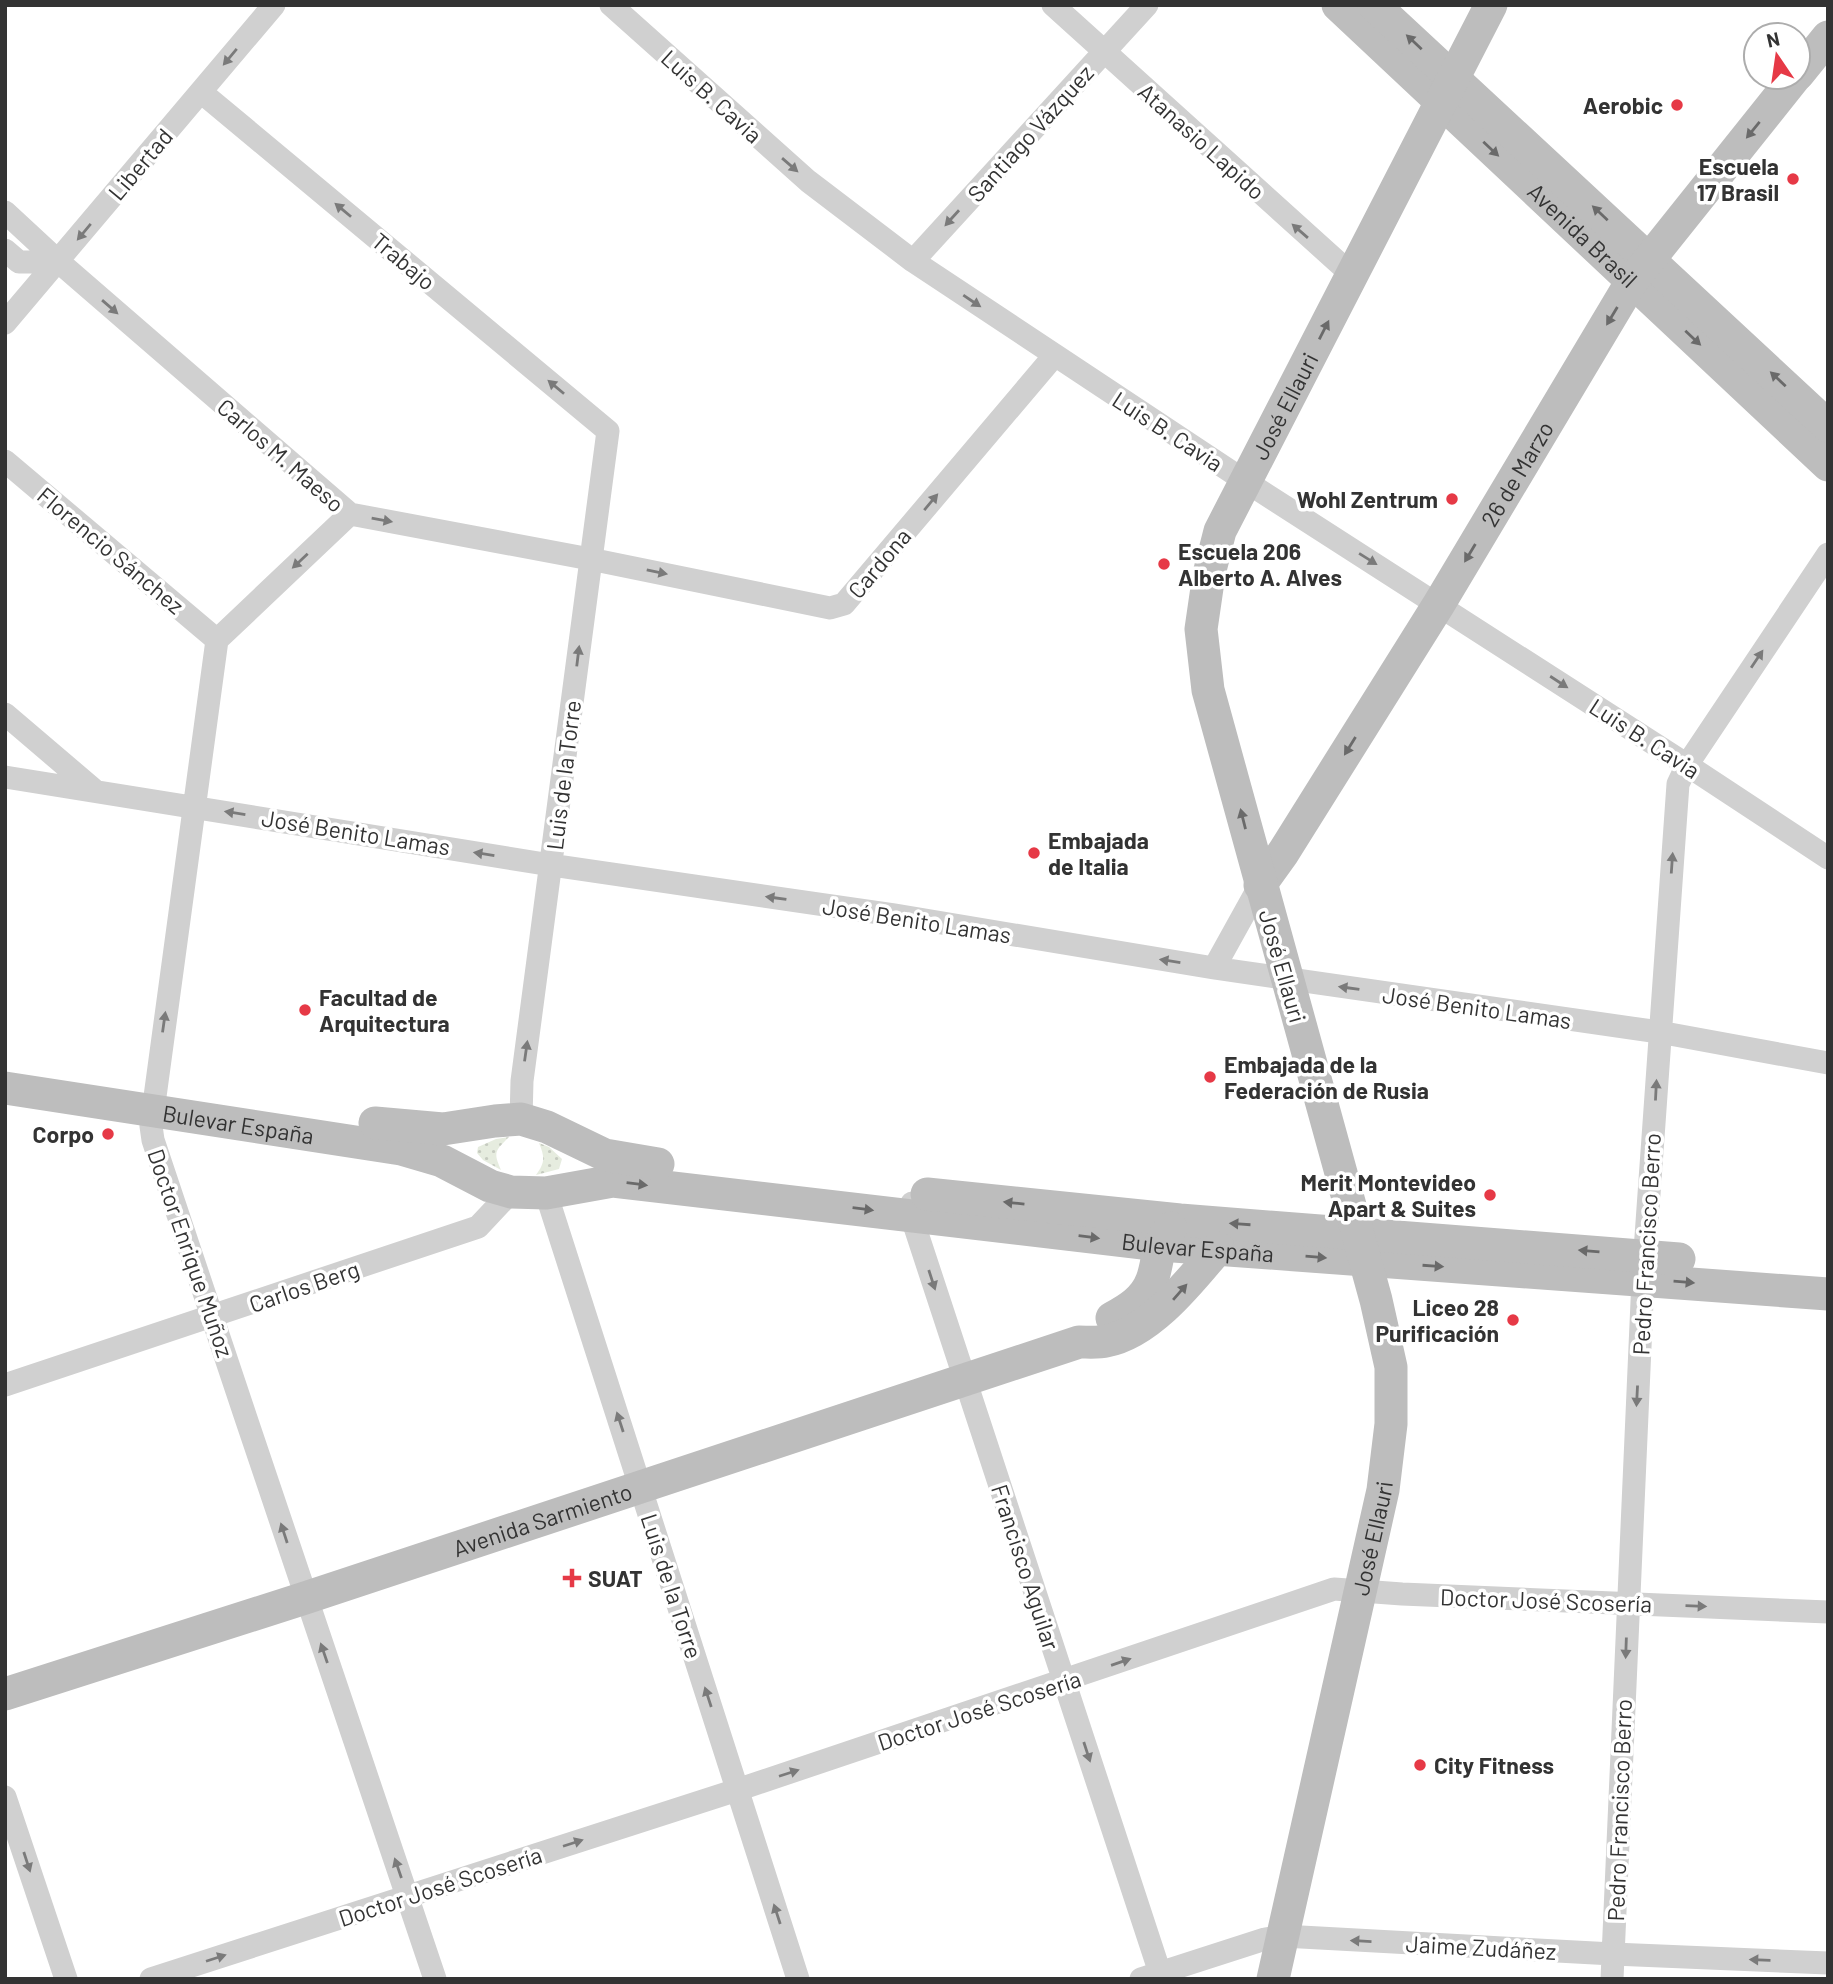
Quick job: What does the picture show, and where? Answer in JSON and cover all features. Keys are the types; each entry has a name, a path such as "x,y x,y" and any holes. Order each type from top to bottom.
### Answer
{"street":[{"name":"Libertad","path":"5,323 274,5"},
{"name":"Luis B. Cavia","path":"611,5 808,181 913,261 1245,481 1828,858"},
{"name":"Atanasio Lapido","path":"1053,5 1352,275"},
{"name":"Santiago Vázquez","path":"913,261 1147,5"},
{"name":"Avenida Brasil","path":"1338,5 1447,90 1641,270 1828,426"},
{"name":"Avenida Brasil","path":"1374,5 1447,90"},
{"name":"José Ellauri","path":"1273,1979 1383,1490 1391,1424 1391,1367 1361,1247 1208,690 1201,629 1209,574 1220,531 1491,5"},
{"name":"26 de Marzo","path":"1812,57 1828,37"},
{"name":"26 de Marzo","path":"1260,885 1283,853 1439,604 1641,270 1784,91"},
{"name":"Trabajo","path":"201,92 608,431"},
{"name":"Carlos M. Maeso","path":"5,212 350,514 590,559"},
{"path":"5,250 19,262 59,262"},
{"name":"Avenida Brasil","path":"1641,270 1828,465"},
{"name":"Cardona","path":"590,559 830,608 838,607 844,604 1054,356"},
{"name":"Luis de la Torre","path":"521,1119 522,1081 608,431"},
{"name":"Florencio Sánchez","path":"5,461 217,640"},
{"path":"217,640 350,514"},
{"name":"Pedro Francisco Berro","path":"1612,1979 1644,1267 1678,784 1687,765 1828,554"},
{"name":"Doctor Enrique Muñoz","path":"217,640 196,806 153,1099 153,1140 435,1979"},
{"path":"5,714 93,789"},
{"name":"José Benito Lamas","path":"5,777 93,789 551,865 894,915 1214,968 1659,1032 1828,1063"},
{"path":"1214,968 1260,885"},
{"name":"Bulevar España","path":"5,1065 153,1099 401,1149 442,1161 490,1186 510,1192 558,1190 613,1181 912,1204 1181,1220 1361,1247"},
{"name":"Bulevar España","path":"5,1088 153,1099 428,1130 521,1119 547,1127 605,1155 632,1161 1160,1245 1218,1248 1361,1247 1644,1267 1828,1272"},
{"path":"467,1172 463,1160 463,1143 470,1126"},
{"path":"558,1190 576,1177 578,1163 573,1141"},
{"name":"Luis de la Torre","path":"558,1190 640,1487 798,1979"},
{"name":"Carlos Berg","path":"5,1385 478,1227 510,1192"},
{"name":"Francisco Aguilar","path":"912,1204 964,1380 1064,1681 1154,1977"},
{"name":"Avenida Sarmiento","path":"1079,1342 1099,1326 1132,1307 1146,1293 1153,1279 1160,1245 1168,1231 1181,1220"},
{"name":"Avenida Sarmiento","path":"5,1694 305,1598 1079,1342 1105,1342 1118,1338 1174,1300 1218,1248"},
{"name":"Bulevar España","path":"1644,1267 1828,1294"},
{"name":"Doctor José Scosería","path":"151,1979 737,1790 1334,1588 1359,1592 1828,1612"},
{"path":"5,1797 66,1979"},
{"name":"Jaime Zudáñez","path":"1154,1977 1283,1936 1828,1963"}],"shaded area":[{"path":"509,1137 497,1152 501,1170 483,1160 477,1153 478,1147"},
{"path":"539,1143 549,1147 562,1159 559,1169 536,1175 543,1160"}],"place":[{"name":"Aerobic","path":"1677,105"},
{"name":"Escuela 17 Brasil","path":"1793,179"},
{"name":"Wohl Zentrum","path":"1452,499"},
{"name":"Escuela 206 Alberto A. Alves","path":"1164,564"},
{"name":"Embajada de Italia","path":"1034,853"},
{"name":"Facultad de Arquitectura","path":"305,1010"},
{"name":"Embajada de la Federación de Rusia","path":"1210,1077"},
{"name":"Corpo","path":"108,1134"},
{"name":"Merit Montevideo Apart & Suites","path":"1490,1195"},
{"name":"Liceo 28 Purificación","path":"1513,1320"},
{"name":"SUAT","path":"572,1578"},
{"name":"City Fitness","path":"1420,1765"}]}
